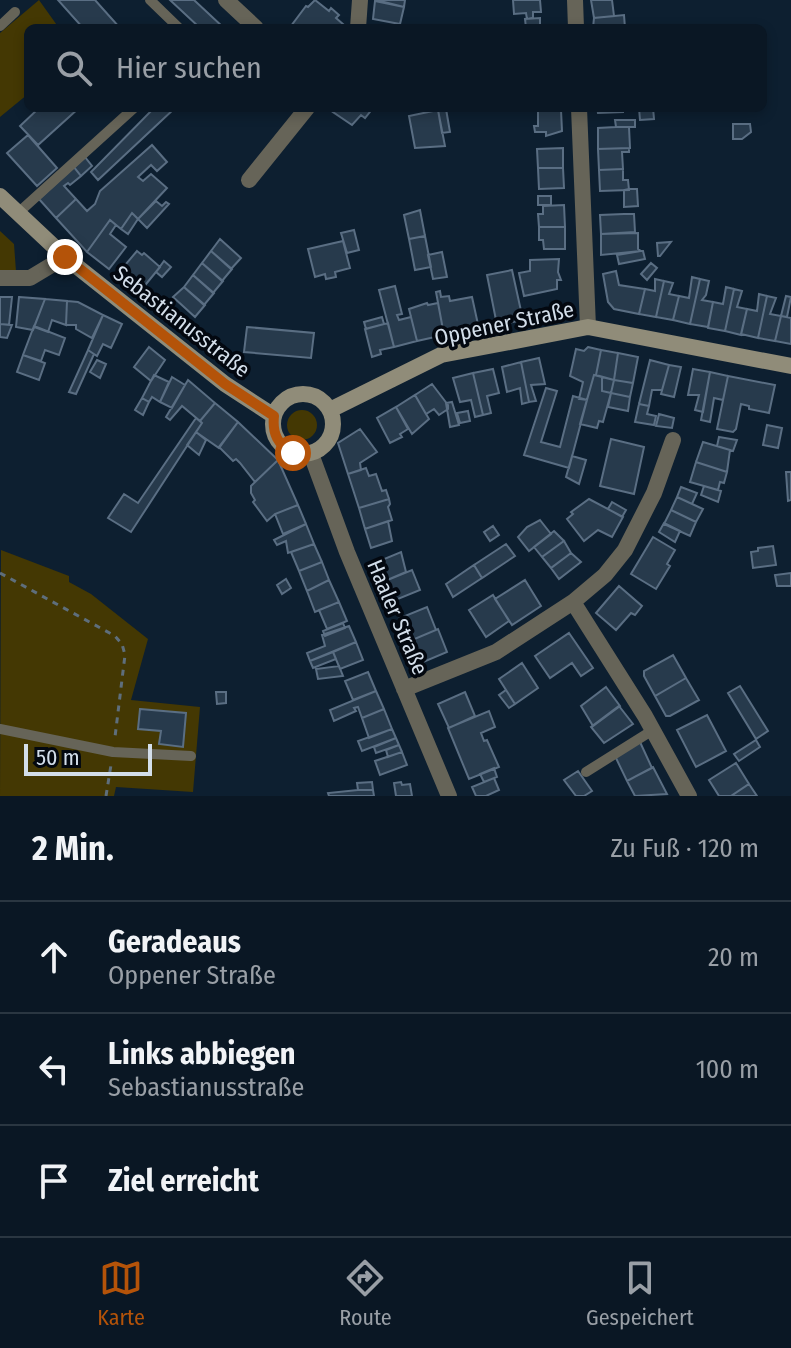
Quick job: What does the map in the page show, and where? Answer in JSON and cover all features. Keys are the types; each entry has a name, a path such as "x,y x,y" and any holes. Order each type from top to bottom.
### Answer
{"street":[{"path":"226,0 252,24"},
{"path":"358,24 360,0"},
{"path":"575,0 576,24"},
{"path":"249,180 304,112"},
{"path":"579,112 588,327"},
{"name":"Sebastianusstraße","path":"0,196 65,257 225,384 274,416"},
{"path":"0,278 30,278 65,257"},
{"name":"Oppener Straße","path":"330,410 441,355 588,327 791,366"},
{"path":"305,394 315,396 330,410 331,436 326,444 311,454 293,453 285,449 274,434 274,416 285,400 305,394"},
{"path":"404,689 496,652 573,602 605,575 625,550 654,493 673,440"},
{"name":"Haaler Straße","path":"311,454 347,552 449,796"},
{"path":"573,602 653,730 689,796"}],"lane":[{"path":"150,0 175,24"},
{"path":"0,26 15,12"},
{"path":"18,213 130,112"},
{"path":"0,729 113,752 191,756"},
{"path":"586,772 653,730"}],"path":[{"path":"0,573 115,636 122,644 125,655 106,796"}],"shaded area":[{"path":"39,0 56,24 24,24 24,97 0,117 0,33"},
{"path":"0,231 14,244 16,271 0,272"},
{"path":"302,410 313,414 317,425 313,436 302,440 291,436 287,425 291,414"},
{"path":"1,550 69,576 69,582 91,594 148,639 131,700 200,707 193,792 116,787 114,796 0,796"}],"building":[{"path":"58,0 95,0 116,24 79,24"},
{"path":"170,0 194,0 220,24 196,24"},
{"path":"315,0 329,11 331,8 343,24 292,24"},
{"path":"376,0 405,0 404,7"},
{"path":"513,0 540,0 541,12 533,12 533,18 527,19 526,13 514,14"},
{"path":"591,0 612,0 614,16 594,18"},
{"path":"375,1 404,7 400,24 373,19"},
{"path":"624,15 625,24 593,24 594,18"},
{"path":"540,18 540,24 526,24 525,19"},
{"path":"35,112 75,112 38,145 20,126"},
{"path":"150,112 171,112 98,180 91,172"},
{"path":"333,112 370,112 365,118 361,115 352,125"},
{"path":"438,112 447,112 450,132 442,133"},
{"path":"438,112 445,146 415,148 409,116"},
{"path":"538,112 561,112 562,131 546,136 546,132 535,132 534,126 538,126"},
{"path":"639,112 653,112 654,119 640,120"},
{"path":"615,120 635,120 635,127 616,127"},
{"path":"733,124 750,124 751,132 742,139 733,139"},
{"path":"629,127 630,148 598,149 598,128"},
{"path":"28,135 57,168 37,186 7,153"},
{"path":"152,145 167,162 157,171 151,165 138,177 143,181 151,174 167,188 138,219 132,213 121,229 110,220 87,252 56,218 76,199 87,211 95,204 100,191"},
{"path":"563,148 563,168 538,168 537,149"},
{"path":"629,148 629,152 622,152 623,169 599,170 598,149"},
{"path":"85,157 92,166 81,176 74,167"},
{"path":"74,167 81,176 64,186 76,199 56,218 39,199"},
{"path":"538,168 563,168 564,188 539,189"},
{"path":"623,169 623,180 628,180 629,190 600,191 599,170"},
{"path":"637,189 638,206 624,207 624,190"},
{"path":"538,196 551,196 551,205 538,205"},
{"path":"156,201 162,206 166,202 169,204 147,228 138,219"},
{"path":"564,205 565,227 539,227 538,214 543,214 543,206"},
{"path":"420,210 425,236 409,239 404,215"},
{"path":"132,213 138,219 128,234 121,229"},
{"path":"634,214 635,232 601,234 600,215"},
{"path":"110,220 116,225 110,234 126,247 109,269 87,252"},
{"path":"539,227 565,227 565,249 544,249 543,240 539,240"},
{"path":"354,230 359,250 347,253 341,233"},
{"path":"638,233 638,249 641,251 601,255 601,234"},
{"path":"425,236 431,267 415,270 409,239"},
{"path":"220,239 241,258 231,269 211,251"},
{"path":"343,241 350,268 335,272 336,277 326,279 325,274 315,277 308,249"},
{"path":"671,242 660,256 658,256 657,243"},
{"path":"137,251 160,267 142,289 120,271"},
{"path":"211,251 232,269 222,281 202,263"},
{"path":"643,251 645,259 619,264 617,255"},
{"path":"442,252 447,277 433,279 428,255"},
{"path":"559,259 561,280 557,280 557,289 524,296 519,273 530,271 530,260"},
{"path":"164,261 171,267 162,277 156,272"},
{"path":"202,263 223,281 213,293 193,275"},
{"path":"651,263 657,268 647,280 641,274"},
{"path":"512,270 523,320 497,325 487,275"},
{"path":"616,271 619,285 645,289 639,314 614,309 608,302 603,274"},
{"path":"193,275 214,293 204,305 184,287"},
{"path":"692,277 700,279 690,324 673,320 679,296 689,298"},
{"path":"655,279 664,281 656,317 639,314 645,289 655,291"},
{"path":"700,279 709,281 702,300 713,302 708,327 690,324"},
{"path":"664,281 673,283 669,294 679,296 673,320 656,317"},
{"path":"395,286 402,314 397,315 399,320 411,317 417,341 394,347 379,290"},
{"path":"184,287 205,305 195,317 173,297"},
{"path":"726,287 734,289 725,331 708,328 713,302 723,304"},
{"path":"734,289 742,291 737,307 747,309 741,335 725,331"},
{"path":"440,291 441,297 449,296 450,301 472,297 479,329 444,335 436,292"},
{"path":"759,294 767,296 758,338 741,334 747,309 757,311"},
{"path":"767,296 776,298 770,314 781,316 775,341 758,338"},
{"path":"786,296 791,297 787,317 781,316"},
{"path":"0,297 12,297 9,325 0,324"},
{"path":"19,297 45,299 33,330 16,327"},
{"path":"45,299 67,301 66,325 52,320 48,332 34,327"},
{"path":"67,301 78,302 103,315 92,338 76,329 76,325 66,325"},
{"path":"438,303 444,335 417,341 409,309"},
{"path":"103,315 122,324 111,348 103,344 97,356 88,350"},
{"path":"781,316 791,318 791,344 775,341"},
{"path":"382,317 384,324 366,329 364,322"},
{"path":"388,323 394,347 380,350 381,354 372,357 365,329"},
{"path":"0,324 12,325 7,338 0,337"},
{"path":"34,326 65,338 59,355 45,350 41,361 23,355"},
{"path":"247,327 314,333 311,358 244,352"},
{"path":"149,347 165,360 151,381 134,367"},
{"path":"588,347 601,350 587,400 579,399 583,382 570,376 576,349 584,351"},
{"path":"88,350 94,354 76,394 69,392"},
{"path":"601,350 618,353 614,380 596,375"},
{"path":"618,353 638,357 633,383 614,380"},
{"path":"23,355 45,363 39,380 17,372"},
{"path":"539,358 545,384 531,385 536,401 529,402 521,362"},
{"path":"97,360 106,364 100,378 90,372"},
{"path":"650,360 669,365 662,390 652,390 649,406 639,404"},
{"path":"521,362 529,402 522,404 520,388 507,392 502,367"},
{"path":"669,365 681,367 674,397 661,394"},
{"path":"493,369 499,393 487,396 491,413 483,415 473,373"},
{"path":"693,369 710,372 703,412 695,410 699,395 688,395"},
{"path":"710,372 728,376 723,400 714,398 710,422 701,420"},
{"path":"473,373 483,415 475,417 471,400 460,402 453,378"},
{"path":"154,375 169,382 160,402 152,397 149,402 142,398"},
{"path":"594,375 602,377 602,391 611,393 603,422 599,421 597,428 580,424"},
{"path":"728,376 775,385 769,413 741,404 733,432 717,429"},
{"path":"172,377 185,385 172,408 160,402"},
{"path":"602,377 614,380 611,393 602,391"},
{"path":"188,380 215,403 200,421 182,406 170,420 166,417"},
{"path":"614,380 633,383 630,397 611,393"},
{"path":"432,384 448,405 448,409 439,415 434,409 426,414 415,395"},
{"path":"546,388 557,391 541,442 560,447 573,396 587,400 569,468 524,455"},
{"path":"611,393 630,397 628,411 608,407"},
{"path":"415,395 429,419 412,434 396,407"},
{"path":"142,398 149,402 143,415 135,410"},
{"path":"452,402 459,425 450,427 446,403"},
{"path":"215,403 238,422 219,448 196,432 202,423 200,421"},
{"path":"639,404 649,406 647,414 656,416 654,425 635,422"},
{"path":"396,407 408,429 400,434 402,437 390,443 377,418"},
{"path":"468,411 470,421 460,423 457,413"},
{"path":"659,414 674,418 672,428 656,426"},
{"path":"196,418 202,423 131,532 108,518 124,494 138,503"},
{"path":"238,422 278,460 255,482 236,459 233,461 219,447"},
{"path":"767,425 782,428 778,448 763,445"},
{"path":"360,429 377,452 360,463 361,470 348,474 338,443"},
{"path":"196,432 206,440 199,455 187,445"},
{"path":"719,437 737,440 733,451 717,446"},
{"path":"611,439 644,447 634,494 600,486"},
{"path":"703,442 730,450 727,472 696,462"},
{"path":"572,456 586,460 579,484 566,477"},
{"path":"278,460 298,505 275,514 267,521 253,502 251,486"},
{"path":"696,462 727,472 718,490 690,482"},
{"path":"366,468 369,476 376,474 382,491 386,490 389,499 359,508 348,474"},
{"path":"786,472 791,472 791,500 788,501"},
{"path":"704,486 721,491 718,502 701,495"},
{"path":"681,487 697,493 692,504 677,497"},
{"path":"677,497 703,509 696,522 671,510"},
{"path":"389,499 392,520 365,529 359,508"},
{"path":"589,499 623,517 612,537 598,530 584,541 567,519 573,514 571,512"},
{"path":"612,502 626,510 622,517 608,509"},
{"path":"298,505 306,524 283,534 275,514"},
{"path":"671,510 696,522 690,536 664,524"},
{"path":"540,520 551,534 529,551 518,537 527,527"},
{"path":"388,521 392,541 371,548 365,529"},
{"path":"664,523 680,531 675,542 659,532"},
{"path":"306,524 314,544 288,553 286,541 277,545 274,540"},
{"path":"493,526 499,535 490,541 484,532"},
{"path":"554,531 564,541 542,557 534,547"},
{"path":"653,537 675,550 667,564 670,566 656,589 631,574"},
{"path":"564,541 571,553 551,568 542,557"},
{"path":"314,544 322,562 299,571 291,552"},
{"path":"506,544 515,556 482,578 474,565"},
{"path":"773,546 776,565 753,568 751,552"},
{"path":"401,552 406,572 385,581 377,562"},
{"path":"571,553 581,562 559,579 551,568"},
{"path":"322,562 329,580 307,591 299,571"},
{"path":"474,565 482,578 453,597 446,584"},
{"path":"412,570 420,590 393,601 385,581"},
{"path":"791,573 791,586 777,586 775,575"},
{"path":"286,579 291,588 282,594 277,585"},
{"path":"329,580 339,602 315,612 307,591"},
{"path":"525,580 541,606 512,625 495,599"},
{"path":"619,586 642,606 616,630 596,613"},
{"path":"493,595 509,621 486,637 469,610"},
{"path":"339,602 347,621 327,629 319,610"},
{"path":"427,607 436,630 410,641 400,618"},
{"path":"343,623 345,628 325,636 323,631"},
{"path":"349,626 356,642 310,661 307,653 325,646 322,635"},
{"path":"438,629 447,652 421,663 412,640"},
{"path":"569,633 593,668 581,676 572,663 550,678 535,656"},
{"path":"356,642 363,660 340,669 333,652"},
{"path":"333,652 336,659 313,668 310,661"},
{"path":"673,655 686,678 655,696 644,671"},
{"path":"522,663 538,688 515,704 499,679"},
{"path":"339,666 343,676 318,679 316,669"},
{"path":"368,672 376,691 353,700 345,681"},
{"path":"686,678 699,700 666,716 655,696"},
{"path":"740,686 768,731 756,739 728,693"},
{"path":"606,687 620,706 593,726 581,706"},
{"path":"506,690 515,704 509,708 499,695"},
{"path":"376,691 384,709 362,718 358,707 354,708 356,711 334,721 330,710"},
{"path":"216,692 226,692 226,703 217,704"},
{"path":"465,692 475,716 449,728 438,704"},
{"path":"619,706 633,724 604,743 591,727"},
{"path":"140,709 186,713 183,747 159,744 161,731 138,729"},
{"path":"384,709 392,729 369,738 362,718"},
{"path":"489,711 495,727 481,733 499,767 469,779 448,728"},
{"path":"707,715 726,751 696,767 677,730"},
{"path":"392,729 396,738 362,751 358,741"},
{"path":"396,738 399,745 376,753 374,747"},
{"path":"756,740 760,747 739,761 734,754"},
{"path":"640,742 652,768 627,781 615,756"},
{"path":"399,745 402,752 388,757 386,750"},
{"path":"402,752 407,765 380,775 375,761"},
{"path":"736,763 749,784 731,796 719,796 709,780"},
{"path":"653,767 667,794 635,796 627,781"},
{"path":"494,768 497,777 484,782 480,774"},
{"path":"578,771 592,791 584,796 576,796 564,780"},
{"path":"494,778 499,790 486,796 476,796 472,787"},
{"path":"372,782 373,790 358,790 357,783"},
{"path":"401,782 402,785 410,784 412,796 396,796 394,783"},
{"path":"749,784 757,796 731,796"},
{"path":"373,790 374,796 329,796 328,793"}],"route":[{"path":"65,257 225,384 274,416 274,434 285,449 293,453"}]}
